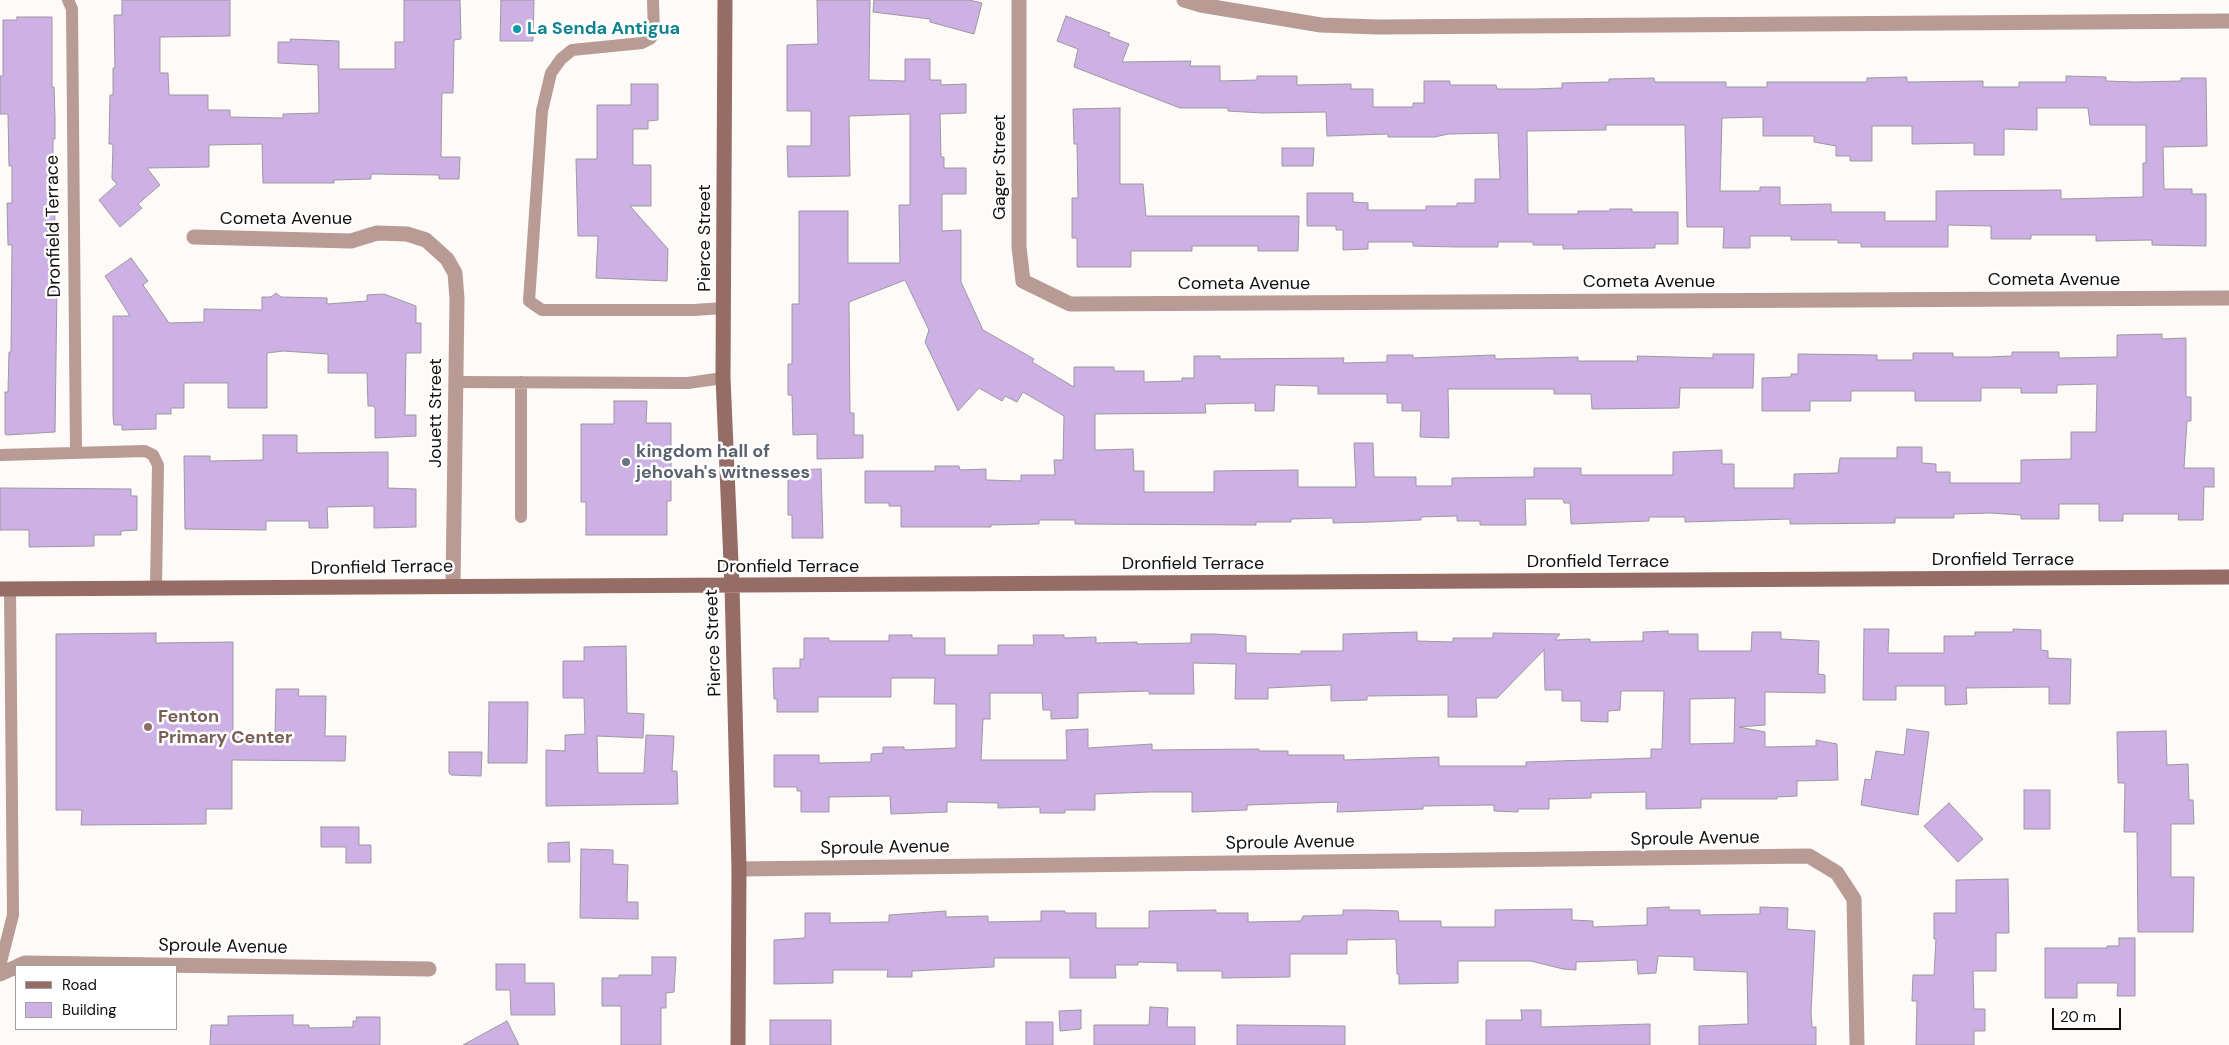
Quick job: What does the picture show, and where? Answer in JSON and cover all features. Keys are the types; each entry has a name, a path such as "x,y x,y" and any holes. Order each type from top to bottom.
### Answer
{"street":[{"name":"Pierce Street","path":"724,0 723,378 732,586 739,869 738,1045"},
{"name":"Gager Street","path":"1019,0 1019,247 1023,281 1070,304"},
{"path":"1184,0 1201,6 1312,24 1378,27 2229,21"},
{"name":"Cometa Avenue","path":"194,238 351,241 377,233 407,234 426,240 435,247"},
{"name":"Jouett Street","path":"435,247 447,259 455,273 457,299 454,586"},
{"name":"Cometa Avenue","path":"1070,304 2229,298"},
{"name":"Dronfield Terrace","path":"5,589 2229,577"},
{"name":"Sproule Avenue","path":"739,869 1809,856 1837,873 1854,899 1857,1045"},
{"name":"Sproule Avenue","path":"21,965 25,963 160,965"},
{"name":"Sproule Avenue","path":"178,965 429,969"},
{"name":"Sproule Avenue","path":"0,974 15,968"}],"lane":[{"name":"Dronfield Terrace","path":"68,0 72,9 76,452"},
{"path":"652,0 654,34 650,39 642,43 572,50 561,59 551,73 542,111 528,289 529,301 542,310 694,310 723,308"},
{"path":"455,382 688,383 723,378"},
{"path":"521,382 521,517"},
{"path":"0,455 145,451 157,460 156,588"},
{"path":"0,966 13,915 5,589"}],"building":[{"path":"122,0 230,0 230,36 160,37 160,73 168,73 169,95 208,95 208,110 230,110 230,117 283,118 283,114 319,113 318,65 278,63 278,42 291,42 290,39 339,41 339,69 395,69 395,42 404,42 404,0 460,0 461,39 454,40 453,93 442,93 441,157 460,157 459,179 439,179 439,175 371,174 371,179 334,180 334,183 263,183 262,144 209,145 209,167 147,168 160,185 138,204 142,208 120,227 99,200 117,184 112,179 113,144 109,144 110,95 113,95 113,68 115,68 114,15 122,15"},
{"name":"La Senda Antigua","path":"501,0 534,0 533,41 500,41"},
{"path":"817,0 870,0 869,80 905,81 905,59 930,59 930,80 941,80 941,85 966,84 966,113 940,114 941,157 944,157 944,168 966,168 966,194 942,194 942,231 961,230 961,282 983,330 1034,359 1032,362 1074,387 1074,367 1114,367 1114,371 1144,371 1144,382 1182,381 1182,378 1194,378 1194,356 1220,356 1220,359 1344,358 1343,363 1387,362 1387,355 1413,355 1413,358 1495,355 1495,359 1578,357 1578,361 1638,361 1637,356 1713,358 1713,354 1754,354 1753,388 1680,388 1679,408 1592,409 1591,394 1554,394 1554,389 1448,389 1449,438 1420,437 1421,411 1402,411 1402,403 1387,403 1387,394 1318,394 1318,386 1275,385 1274,411 1255,411 1255,403 1205,404 1206,413 1095,414 1095,450 1133,449 1134,471 1144,471 1144,492 1214,492 1214,471 1298,470 1298,487 1356,487 1354,443 1373,443 1374,477 1416,477 1416,486 1452,486 1452,478 1534,477 1534,468 1581,468 1581,475 1673,475 1673,452 1722,450 1722,464 1734,464 1734,488 1794,488 1794,474 1838,473 1840,458 1897,458 1897,447 1922,447 1922,463 1936,464 1936,472 1950,472 1950,483 2021,483 2021,460 2071,459 2071,432 2096,432 2097,384 2057,385 2057,393 2021,393 2021,388 1981,388 1981,401 1915,401 1915,391 1851,391 1851,401 1810,401 1810,411 1762,411 1762,378 1791,377 1791,374 1798,374 1798,354 1877,355 1877,360 1913,360 1913,353 1953,353 1953,357 1989,357 2012,356 2012,352 2059,352 2059,358 2117,357 2117,335 2162,334 2162,339 2186,338 2186,397 2191,397 2191,421 2187,421 2184,468 2214,468 2214,487 2204,487 2203,520 2178,520 2179,514 2123,514 2123,521 2099,521 2099,504 2059,504 2059,519 2021,519 2021,515 1990,513 1954,514 1954,518 1895,518 1895,523 1790,524 1790,519 1685,522 1685,517 1649,517 1649,521 1571,524 1570,503 1564,503 1563,499 1525,499 1526,525 1480,525 1480,521 1457,521 1457,516 1421,517 1421,520 1333,523 1333,518 1291,519 1291,522 1256,522 1256,525 1075,524 1075,520 1039,520 1039,524 991,525 991,527 901,527 901,506 889,506 889,503 865,503 865,471 935,471 935,466 959,466 960,470 986,469 986,480 1021,481 1021,475 1055,475 1054,460 1063,460 1064,416 1023,392 1017,402 1005,396 1002,401 979,388 958,411 925,342 929,330 905,280 849,302 850,413 854,413 854,435 863,435 863,458 817,459 817,434 793,435 792,395 788,395 788,364 792,364 792,304 799,304 799,211 848,211 848,263 900,263 899,205 910,205 910,114 849,116 850,176 788,177 787,146 811,146 811,111 787,111 787,45 818,44"},
{"path":"874,0 969,0 982,3 974,34 930,22 930,19 873,12"},
{"path":"1066,16 1110,33 1108,36 1129,44 1122,62 1191,61 1190,66 1220,66 1220,81 1257,80 1257,76 1297,76 1297,85 1351,84 1351,89 1373,89 1373,107 1413,107 1413,103 1424,103 1424,81 1450,81 1450,85 1496,85 1497,89 1533,89 1562,88 1562,83 1609,82 1609,79 1654,78 1655,82 1726,82 1726,87 1767,87 1767,82 1867,82 1867,78 1907,77 1907,82 1983,81 1983,87 2019,87 2019,82 2066,82 2066,76 2106,77 2106,81 2136,82 2181,81 2181,78 2206,78 2207,146 2163,147 2164,189 2192,189 2192,194 2206,194 2206,246 2152,245 2152,240 2096,241 2096,235 2031,235 2031,239 1991,239 1991,226 1948,225 1948,247 1861,247 1861,243 1838,243 1838,240 1791,240 1791,236 1750,236 1750,248 1723,248 1724,227 1687,227 1685,125 1606,125 1606,130 1527,131 1528,214 1578,214 1578,211 1610,211 1610,209 1632,209 1632,212 1678,212 1678,244 1655,244 1655,248 1563,249 1563,245 1533,245 1533,242 1498,242 1498,247 1457,247 1413,246 1413,242 1368,242 1368,249 1343,250 1343,230 1336,230 1336,226 1307,226 1307,193 1353,193 1353,202 1368,203 1368,210 1426,210 1426,206 1457,206 1457,203 1475,203 1475,179 1500,179 1498,133 1448,134 1435,137 1388,137 1388,134 1327,136 1326,112 1262,113 1228,111 1228,108 1180,108 1074,67 1078,49 1057,41","holes":["2037,108 2088,108 2090,125 2146,125 2146,163 2143,163 2143,197 2061,199 2061,190 1936,191 1936,221 1885,221 1885,212 1831,212 1831,204 1780,205 1780,187 1760,187 1760,191 1720,191 1722,118 1763,117 1763,136 1814,136 1814,142 1836,146 1836,156 1850,156 1850,161 1872,161 1872,126 1912,126 1912,144 1974,143 1974,155 2004,155 2004,129 2037,130"]},
{"path":"17,17 52,17 52,87 54,87 55,118 55,139 53,139 53,211 55,211 53,286 57,285 55,432 7,435 5,434 5,392 8,392 9,352 11,352 12,245 8,245 7,203 12,203 12,166 9,166 8,114 0,114 0,76 3,76 3,20 17,20"},
{"path":"631,84 658,84 658,120 648,121 648,129 633,129 633,165 651,165 651,206 630,206 668,249 667,281 596,278 598,236 578,236 576,159 597,159 597,105 631,105"},
{"path":"1120,108 1120,184 1143,184 1146,216 1299,216 1298,251 1258,251 1258,246 1192,246 1192,251 1131,251 1131,267 1077,267 1077,238 1072,238 1072,198 1078,198 1077,144 1074,144 1073,109"},
{"path":"1282,148 1314,148 1313,166 1282,166"},
{"path":"131,258 148,281 143,285 169,323 204,322 204,309 262,310 262,297 271,297 276,293 281,297 327,298 327,304 367,301 367,295 384,294 416,306 416,323 421,323 421,353 406,353 405,415 416,415 416,436 375,438 375,408 368,406 367,373 328,373 328,354 283,351 267,353 267,408 228,408 228,383 184,383 184,408 171,408 171,414 156,414 156,429 122,430 122,425 114,425 113,416 113,316 130,316 105,276"},
{"name":"kingdom hall of jehovah's witnesses","path":"614,401 647,401 646,423 671,423 671,501 667,501 667,535 586,535 586,502 581,502 581,424 614,424"},
{"path":"263,435 297,435 297,453 388,452 388,488 416,489 416,527 374,528 374,506 327,507 328,528 309,528 309,521 266,521 266,530 185,529 184,456 210,456 210,461 263,460"},
{"path":"821,469 823,538 792,538 792,515 788,515 788,470"},
{"path":"0,488 131,489 131,496 137,496 137,530 121,531 121,535 94,535 94,546 29,547 29,530 0,530"},
{"path":"1864,629 1889,629 1888,653 1944,653 1944,636 1975,636 1975,632 2013,632 2013,629 2041,630 2041,650 2048,651 2048,658 2071,659 2070,704 2049,704 2049,687 1966,688 1967,704 1945,705 1945,686 1896,686 1896,700 1863,700"},
{"path":"1668,631 1668,634 1698,634 1698,651 1751,651 1752,632 1781,632 1781,639 1819,641 1818,674 1825,675 1825,693 1765,692 1765,725 1739,727 1765,732 1765,747 1816,746 1816,740 1837,744 1838,780 1797,781 1797,796 1777,797 1777,799 1701,799 1701,808 1646,809 1646,792 1591,793 1591,798 1549,799 1549,809 1518,809 1518,812 1494,811 1494,805 1423,806 1423,809 1337,812 1338,802 1247,805 1247,810 1192,812 1192,792 1150,792 1095,794 1095,810 1065,810 1065,813 1040,813 1040,807 998,808 998,803 947,802 947,812 891,814 890,796 829,797 829,812 801,812 801,791 797,791 797,787 774,787 774,755 819,755 819,763 871,762 871,754 883,753 883,747 904,747 904,750 956,748 956,704 934,704 935,678 891,678 891,697 818,697 818,712 777,712 777,699 774,699 773,668 800,668 800,659 804,659 804,638 829,638 829,641 889,641 889,635 912,635 912,638 945,638 945,655 998,655 998,645 1034,645 1033,635 1064,635 1064,638 1096,637 1096,643 1137,642 1137,644 1191,643 1191,634 1214,634 1246,636 1246,653 1301,654 1301,651 1343,651 1343,634 1417,632 1417,641 1453,642 1453,638 1493,638 1493,633 1560,634 1555,640 1590,639 1590,642 1643,641 1643,632","holes":["1544,650 1545,690 1562,690 1562,701 1581,701 1581,721 1608,722 1608,711 1620,710 1621,691 1664,691 1662,749 1651,749 1651,758 1526,762 1526,766 1439,766 1439,757 1344,760 1344,755 1288,755 1288,751 1259,751 1259,749 1152,750 1152,744 1088,748 1088,729 1066,730 1067,760 981,760 983,719 990,719 990,693 1042,693 1043,710 1051,710 1051,719 1078,718 1078,693 1149,691 1149,694 1194,694 1193,663 1236,664 1235,699 1268,699 1268,688 1331,685 1331,701 1367,700 1367,696 1448,695 1448,717 1477,717 1476,698 1497,698","1735,698 1734,743 1690,744 1690,699"]},
{"name":"Fenton Primary Center","path":"156,633 156,643 233,642 233,735 275,735 276,689 299,689 298,696 326,696 325,736 346,736 345,761 232,760 232,809 206,809 206,824 81,825 82,810 56,810 56,634"},
{"path":"626,646 627,713 644,714 643,738 597,736 598,773 644,773 646,735 674,736 672,771 677,771 678,804 546,806 546,750 565,751 565,735 585,734 584,698 563,698 563,661 584,661 584,647"},
{"path":"489,702 528,702 527,763 488,763"},
{"path":"1907,729 1929,732 1918,815 1861,805 1865,779 1871,780 1876,751 1904,755"},
{"path":"2166,731 2167,765 2188,764 2189,800 2193,800 2194,824 2171,824 2171,877 2194,877 2193,932 2138,932 2137,832 2124,832 2125,783 2118,783 2117,732"},
{"path":"449,752 482,752 481,776 451,775 449,773"},
{"path":"2024,790 2050,790 2050,829 2024,829"},
{"path":"1949,803 1983,839 1958,862 1924,826"},
{"path":"321,827 359,827 359,845 371,845 371,863 346,863 346,847 321,847"},
{"path":"569,842 570,862 548,862 548,843"},
{"path":"581,849 613,850 613,864 628,865 627,902 638,902 638,919 580,918"},
{"path":"2008,879 2009,933 1996,933 1996,971 1973,971 1974,1009 1985,1009 1985,1031 1974,1031 1974,1045 1916,1045 1917,1001 1912,1001 1913,975 1934,975 1936,939 1934,939 1934,913 1956,913 1956,880"},
{"path":"1669,907 1669,910 1700,910 1700,915 1760,914 1760,907 1788,908 1787,929 1815,931 1811,1013 1812,1027 1816,1027 1816,1045 1699,1045 1699,1026 1748,1024 1747,972 1694,970 1694,957 1658,956 1656,973 1638,974 1637,960 1576,962 1576,970 1563,969 1531,961 1458,961 1458,983 1399,984 1396,939 1347,940 1347,954 1290,954 1290,977 1222,978 1222,971 1177,971 1177,963 1138,962 1138,965 1115,965 1116,978 1070,978 1070,958 994,958 994,967 912,971 912,977 887,977 888,970 833,970 833,983 774,984 774,940 805,938 805,913 830,913 830,923 889,922 889,915 946,911 946,917 988,916 988,922 1041,921 1041,911 1065,911 1065,913 1096,913 1096,928 1149,928 1149,911 1216,910 1216,913 1248,913 1248,922 1301,921 1303,916 1343,915 1343,910 1367,910 1398,911 1399,921 1441,921 1441,927 1495,927 1495,910 1572,909 1572,920 1593,921 1593,927 1647,925 1647,908"},
{"path":"2119,938 2135,938 2135,996 2117,996 2118,983 2077,983 2077,998 2045,998 2045,948 2107,948 2107,946 2119,946"},
{"path":"652,957 676,957 674,992 666,993 666,1008 661,1008 661,1045 621,1045 621,1006 602,1006 602,978 619,978 619,975 652,975"},
{"path":"496,964 525,964 525,983 554,983 555,1015 511,1015 510,990 496,990"},
{"path":"1150,1007 1168,1008 1167,1027 1195,1027 1195,1045 1094,1045 1094,1025 1149,1025"},
{"path":"1081,1010 1081,1029 1060,1031 1059,1011"},
{"path":"1521,1010 1541,1010 1541,1027 1650,1024 1650,1045 1486,1045 1486,1020 1522,1020"},
{"path":"293,1015 293,1025 309,1025 309,1028 353,1027 353,1021 357,1021 356,1017 380,1017 380,1045 210,1045 211,1025 228,1025 228,1016"},
{"path":"770,1020 831,1020 831,1045 770,1045"},
{"path":"507,1021 519,1045 463,1045"},
{"path":"1026,1022 1053,1022 1053,1045 1026,1045"},
{"path":"1237,1025 1345,1026 1345,1045 1237,1045"}],"place":[{"name":"La Senda Antigua","path":"517,29"},
{"name":"kingdom hall of jehovah's witnesses","path":"626,462"},
{"name":"Fenton Primary Center","path":"148,727"}]}
